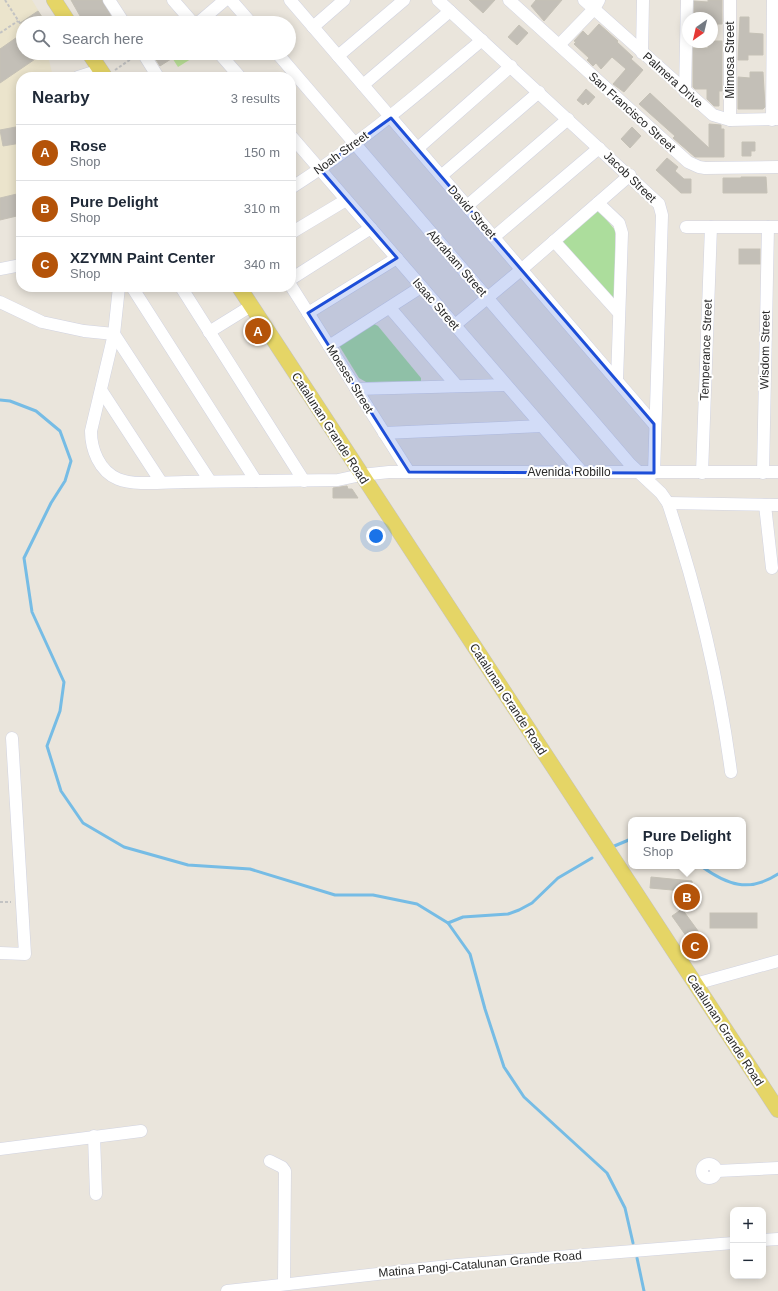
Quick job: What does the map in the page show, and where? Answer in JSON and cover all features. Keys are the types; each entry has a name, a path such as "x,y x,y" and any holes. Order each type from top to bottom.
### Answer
{"main road":[{"path":"54,0 64,16"},
{"path":"93,60 101,72"},
{"name":"Catalunan Grande Road","path":"241,292 778,1110"}],"street":[{"path":"109,0 119,16"},
{"path":"174,0 187,16"},
{"path":"206,16 225,0"},
{"path":"231,0 245,16"},
{"name":"David Street","path":"290,0 654,424"},
{"path":"313,27 344,0"},
{"path":"338,56 404,0"},
{"name":"Jacob Street","path":"438,0 655,198 661,209 654,424 654,473"},
{"name":"San Francisco Street","path":"509,0 683,159 693,165 705,168 778,167"},
{"name":"Palmera Drive","path":"584,0 596,4 642,53 713,116 730,120 775,119"},
{"path":"642,53 643,0"},
{"path":"685,92 686,0"},
{"name":"Mimosa Street","path":"730,0 730,120"},
{"path":"773,0 775,119"},
{"path":"559,45 596,4"},
{"path":"363,85 450,11"},
{"name":"Noah Street","path":"296,185 391,118 482,40"},
{"path":"147,60 155,72"},
{"path":"225,60 236,72"},
{"name":"Abraham Street","path":"283,60 293,72"},
{"path":"418,148 511,66"},
{"name":"Abraham Street","path":"296,75 638,473 661,493 668,503"},
{"path":"441,176 539,92"},
{"path":"467,206 568,119"},
{"name":"Isaac Street","path":"296,142 582,472"},
{"path":"494,237 599,148"},
{"path":"455,325 522,270 630,175"},
{"path":"296,230 346,200"},
{"path":"598,202 619,223 621,227 617,380"},
{"path":"686,227 773,227"},
{"name":"Temperance Street","path":"702,473 710,227"},
{"name":"Wisdom Street","path":"762,473 773,227"},
{"path":"296,276 371,228"},
{"path":"554,241 619,313"},
{"path":"308,313 397,258"},
{"path":"0,269 16,266"},
{"path":"329,346 422,287"},
{"name":"Avenida Robillo","path":"118,292 114,334 93,419 91,441 94,452 111,476 128,482 338,480 374,472 778,472"},
{"path":"135,292 256,481"},
{"path":"184,292 304,481"},
{"name":"Moeses Street","path":"295,292 409,472"},
{"path":"0,302 42,322 84,332 114,334 210,481"},
{"path":"209,332 251,306"},
{"path":"390,308 456,386"},
{"path":"356,389 506,385"},
{"path":"101,390 161,482"},
{"path":"384,433 542,426"},
{"path":"732,772 722,714 704,630 668,503 778,505"},
{"path":"765,505 772,568"},
{"path":"0,953 25,954 12,738"},
{"path":"695,984 778,961"},
{"path":"0,1149 94,1136 141,1132"},
{"path":"94,1136 96,1194"},
{"path":"270,1161 282,1167 285,1171 284,1283"},
{"path":"717,1171 778,1168"},
{"path":"766,1240 778,1239"},
{"name":"Matina Pangi-Catalunan Grande Road","path":"228,1291 284,1283 457,1265 730,1243"}],"path":[{"path":"5,0 16,17"},
{"path":"0,33 16,21"},
{"path":"108,72 130,60"}],"highlighted area":[{"path":"391,118 654,424 654,473 409,472 308,313 397,258 320,169"}],"shaded area":[{"path":"0,0 32,0 42,16 16,16 16,60 49,60 52,72 16,72 16,216 0,220"}],"green space":[{"path":"174,60 189,60 178,67"},
{"path":"596,211 601,213 615,230 614,300 563,243 563,240"},
{"path":"374,324 378,326 421,378 421,381 366,382 359,378 340,345"}],"building":[{"path":"71,0 102,0 111,16 80,16"},
{"path":"469,0 495,0 483,13"},
{"path":"536,0 562,0 544,21 531,6"},
{"path":"708,0 722,0 722,24 718,24 718,12 694,12 694,1 708,2"},
{"path":"38,11 41,16 30,16"},
{"path":"740,17 749,17 749,33 763,34 763,55 748,55 748,60 738,60"},
{"path":"599,24 618,41 617,42 633,57 631,59 643,70 624,92 613,84 626,69 612,57 601,69 596,63 593,66 587,60 589,58 574,44 576,42 574,41 583,31 588,36"},
{"path":"519,25 528,33 517,45 508,37"},
{"path":"16,38 16,60 34,60 0,83 0,49"},
{"path":"718,41 722,41 722,91 719,91 719,106 714,106 707,99 707,89 695,89 693,87 693,48 718,48"},
{"path":"156,60 169,60 160,66"},
{"path":"750,72 763,72 765,107 763,109 738,109 738,77 750,78"},
{"path":"586,89 595,97 588,105 586,102 583,105 577,100"},
{"path":"650,93 709,148 709,124 721,125 721,129 724,129 724,157 695,157 673,138 675,136 639,104"},
{"path":"16,127 16,144 3,146 0,130"},
{"path":"632,127 641,136 630,148 621,139"},
{"path":"742,142 755,142 755,151 751,151 751,156 742,156"},
{"path":"667,158 678,167 675,171 684,179 691,179 691,193 681,193 656,170"},
{"path":"766,177 767,193 723,193 723,178"},
{"path":"16,194 16,216 0,220 0,198"},
{"path":"739,249 760,249 760,264 739,264"},
{"path":"347,486 348,489 352,489 358,498 333,498 333,488"},
{"path":"651,877 692,881 693,902 684,903 683,891 650,888"},
{"path":"682,909 701,935 703,954 691,955 689,940 672,916"},
{"path":"710,913 757,913 757,928 710,928"}],"waterway":[{"path":"0,400 10,401 36,411 60,431 71,461 65,481 51,503 24,558 32,612 64,682 60,711 47,746 61,791 83,823 124,847 188,865 250,869 335,895 373,895 417,904 448,923 470,954 485,1009 504,1067 524,1097 607,1173 625,1208 633,1243"},
{"path":"612,847 628,840"},
{"path":"448,923 463,917 508,914 519,910 532,903 558,878 592,858"},
{"path":"705,869 729,882 748,885 767,880 778,874"},
{"path":"637,1258 644,1291"}],"place":[{"name":"Rose","path":"258,331"},
{"name":"Pure Delight","path":"687,897"},
{"name":"XZYMN Paint Center","path":"695,946"}]}
